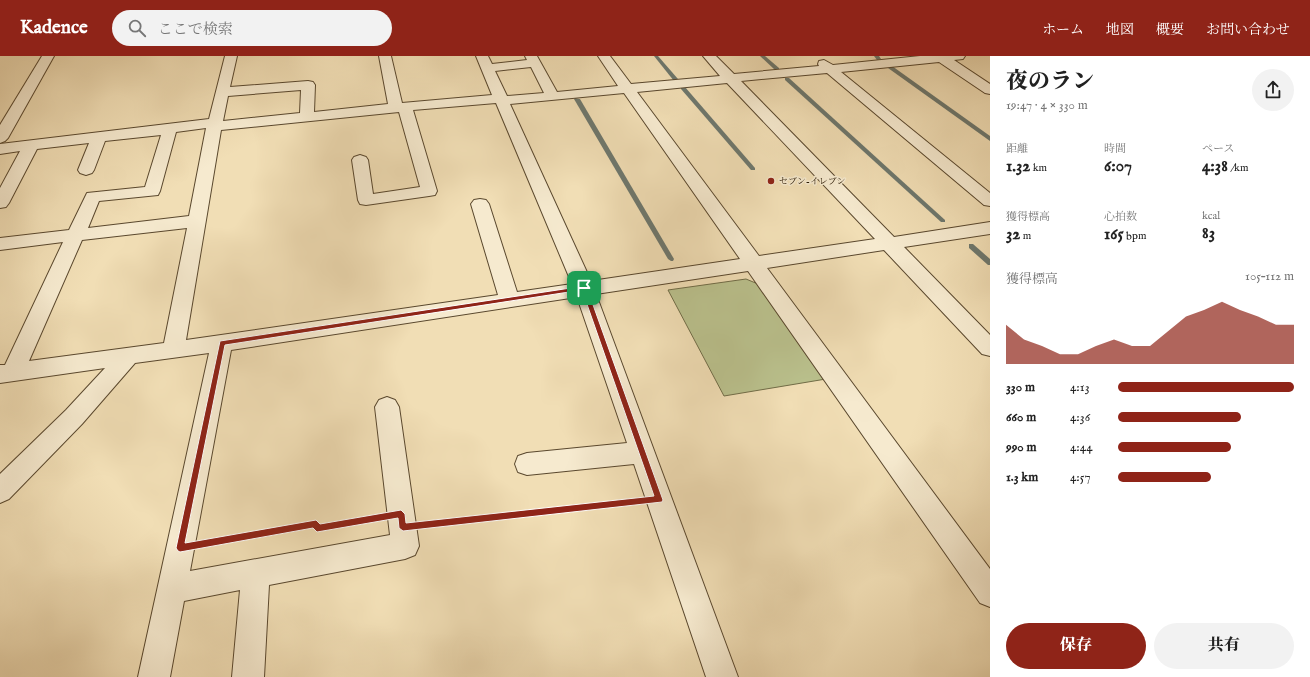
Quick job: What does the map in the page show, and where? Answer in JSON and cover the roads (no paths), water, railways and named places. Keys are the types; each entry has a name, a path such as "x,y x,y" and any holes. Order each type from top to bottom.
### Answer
{"street":[{"path":"0,138 48,56"},
{"path":"174,349 196,220 215,124 231,56"},
{"path":"360,160 366,200 429,191 385,56"},
{"path":"604,56 990,593"},
{"path":"709,56 990,348"},
{"path":"814,56 990,201"},
{"path":"0,149 215,124 553,96 959,56"},
{"path":"940,57 990,90"},
{"path":"553,96 533,60 485,62 584,288 722,677"},
{"path":"222,92 308,85 307,117"},
{"path":"6,373 76,235 96,192 152,191 170,130"},
{"path":"86,170 99,138"},
{"path":"0,203 31,146"},
{"path":"480,204 509,299"},
{"path":"0,244 196,220"},
{"path":"6,373 222,343 990,228"},
{"path":"154,677 222,343"},
{"path":"0,491 74,417 129,356"},
{"path":"172,589 405,546 387,407"},
{"path":"527,464 643,452"},
{"path":"248,677 256,573"}],"waterway":[{"path":"656,56 676,80"},
{"path":"762,56 777,69"},
{"path":"876,56 879,59"},
{"path":"890,67 990,139"},
{"path":"787,79 943,221"},
{"path":"683,88 753,169"},
{"path":"577,99 671,259"},
{"path":"971,246 990,263"}],"place":[{"name":"セブン-イレブン","path":"771,181"}]}
